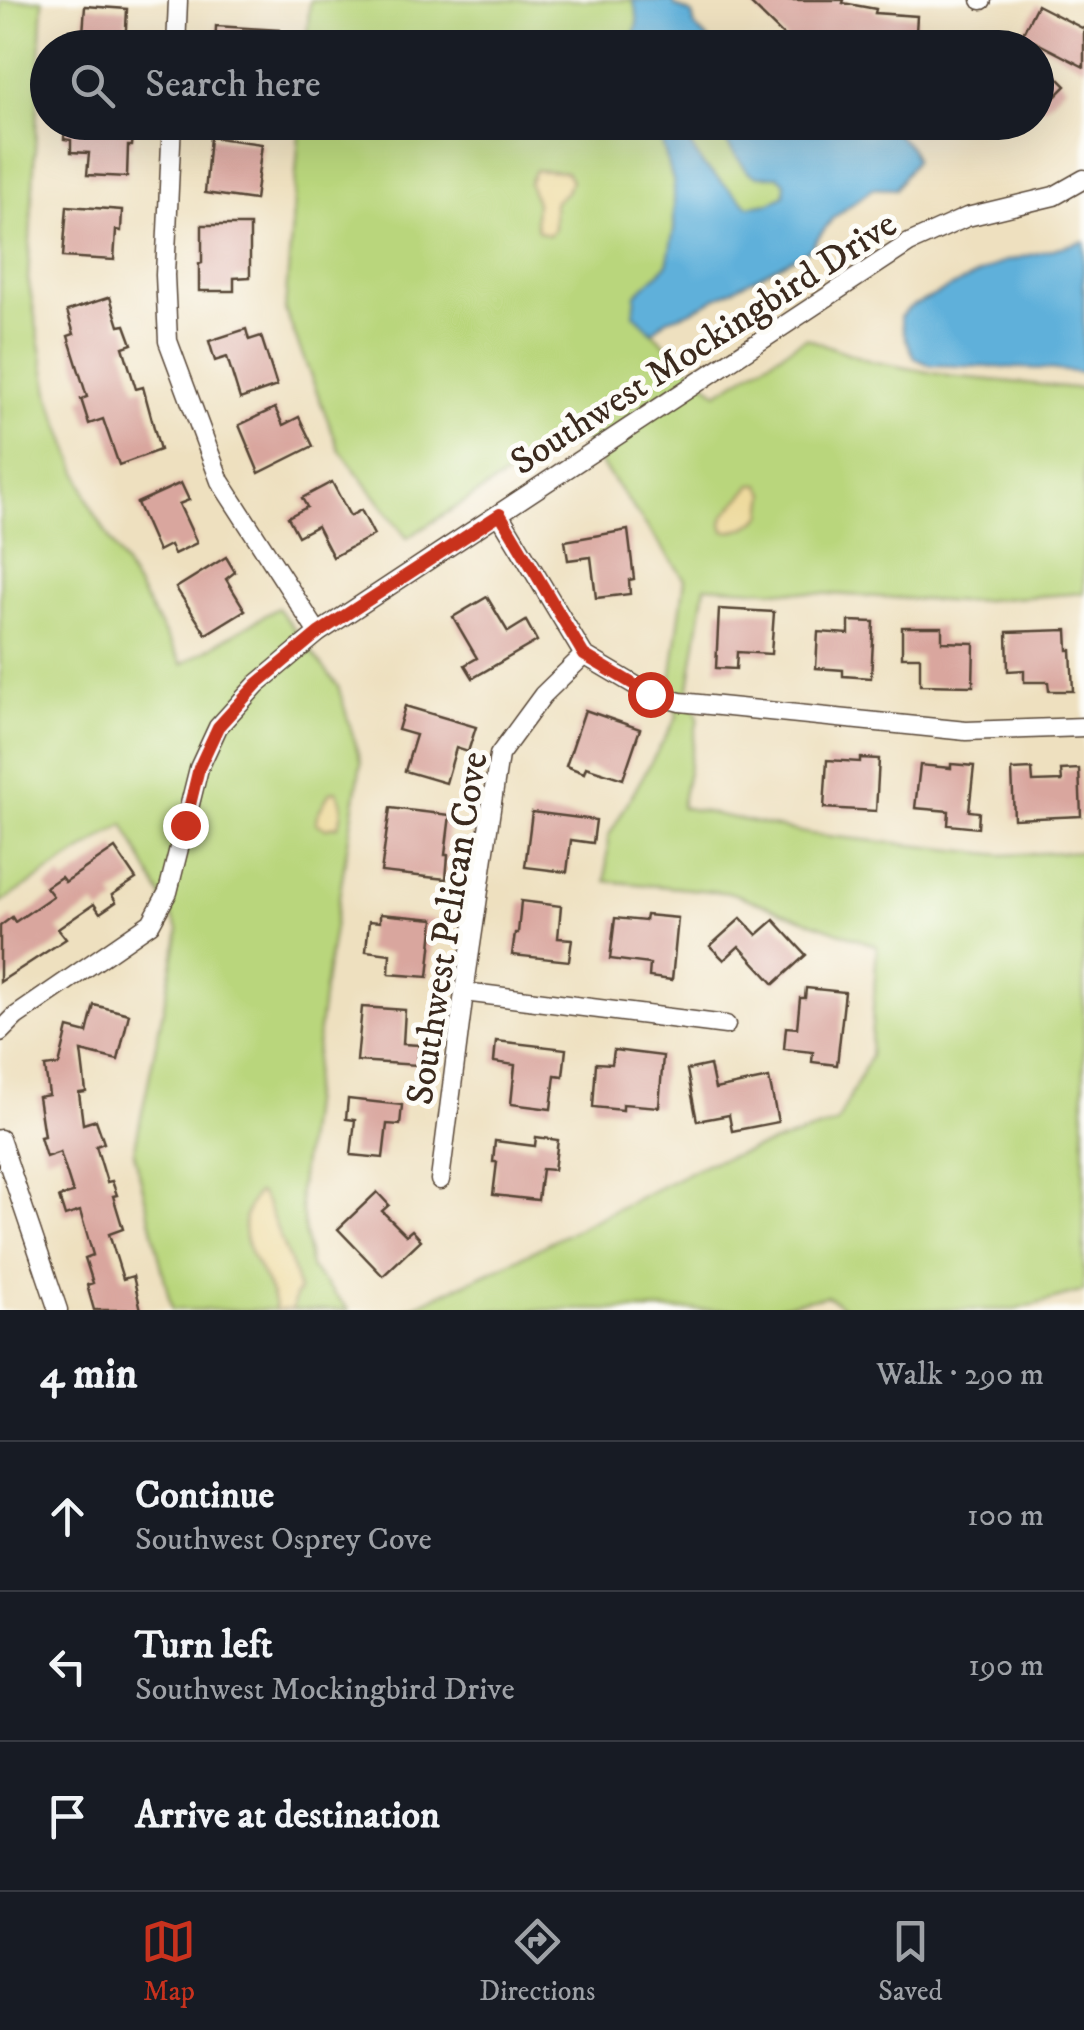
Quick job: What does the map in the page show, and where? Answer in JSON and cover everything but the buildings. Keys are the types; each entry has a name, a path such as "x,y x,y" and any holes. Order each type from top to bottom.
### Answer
{"street":[{"path":"177,30 178,0"},
{"path":"171,140 165,275 168,340 220,481 318,633"},
{"name":"Southwest Mockingbird Drive","path":"0,1032 16,1016 151,923 168,892 199,768 218,727 257,684 318,633 909,243 967,217 1054,196 1084,179"},
{"path":"500,514 584,655 650,694 680,702 966,731 1084,727"},
{"name":"Southwest Pelican Cove","path":"440,1180 499,755 543,695 584,655"},
{"path":"464,992 726,1025"},
{"path":"0,1139 58,1310"}],"green space":[{"path":"0,0 43,0 41,30 30,30 30,140 35,140 28,279 50,398 91,507 182,664 278,608 338,686 361,763 324,989 299,1193 310,1267 349,1310 172,1310 134,1152 179,931 124,824 0,903"},
{"path":"310,0 673,0 675,6 692,14 698,30 308,30"},
{"path":"299,140 902,140 910,147 915,160 895,189 873,188 832,219 810,249 689,312 667,319 652,332 717,393 806,338 870,361 949,376 1084,389 1084,593 959,602 705,586 689,688 698,718 681,807 810,834 1002,855 1084,851 1084,1291 1015,1310 848,1310 827,1296 782,1305 776,1310 406,1310 706,1164 837,1123 870,1057 877,946 732,893 606,881 608,837 677,717 671,680 685,579 577,431 407,538 339,449 285,310"}],"sand":[{"path":"535,170 566,172 571,180 567,191 554,202 554,229 549,235 538,231 535,218 536,203 529,183"},
{"path":"752,485 760,485 766,493 763,515 745,528 724,531 724,516"},
{"path":"336,791 341,803 340,821 338,826 325,828 316,823 317,815 330,792"},
{"path":"257,1193 267,1204 293,1270 299,1291 292,1310 276,1310 246,1239 247,1210"}],"water":[{"path":"632,0 673,0 675,6 692,14 698,30 635,30 637,16"},
{"path":"661,140 687,140 703,165 748,206 770,203 784,195 785,183 778,176 748,172 724,140 902,140 915,160 895,189 873,188 832,219 810,249 689,312 667,319 652,332 634,314 636,294 667,265 674,229 674,184"},
{"path":"1084,241 1084,373 930,365 915,358 900,317 910,307 1003,262"}],"route":[{"path":"185,825 199,768 218,727 257,684 318,633 500,514 584,655 650,694"}]}
